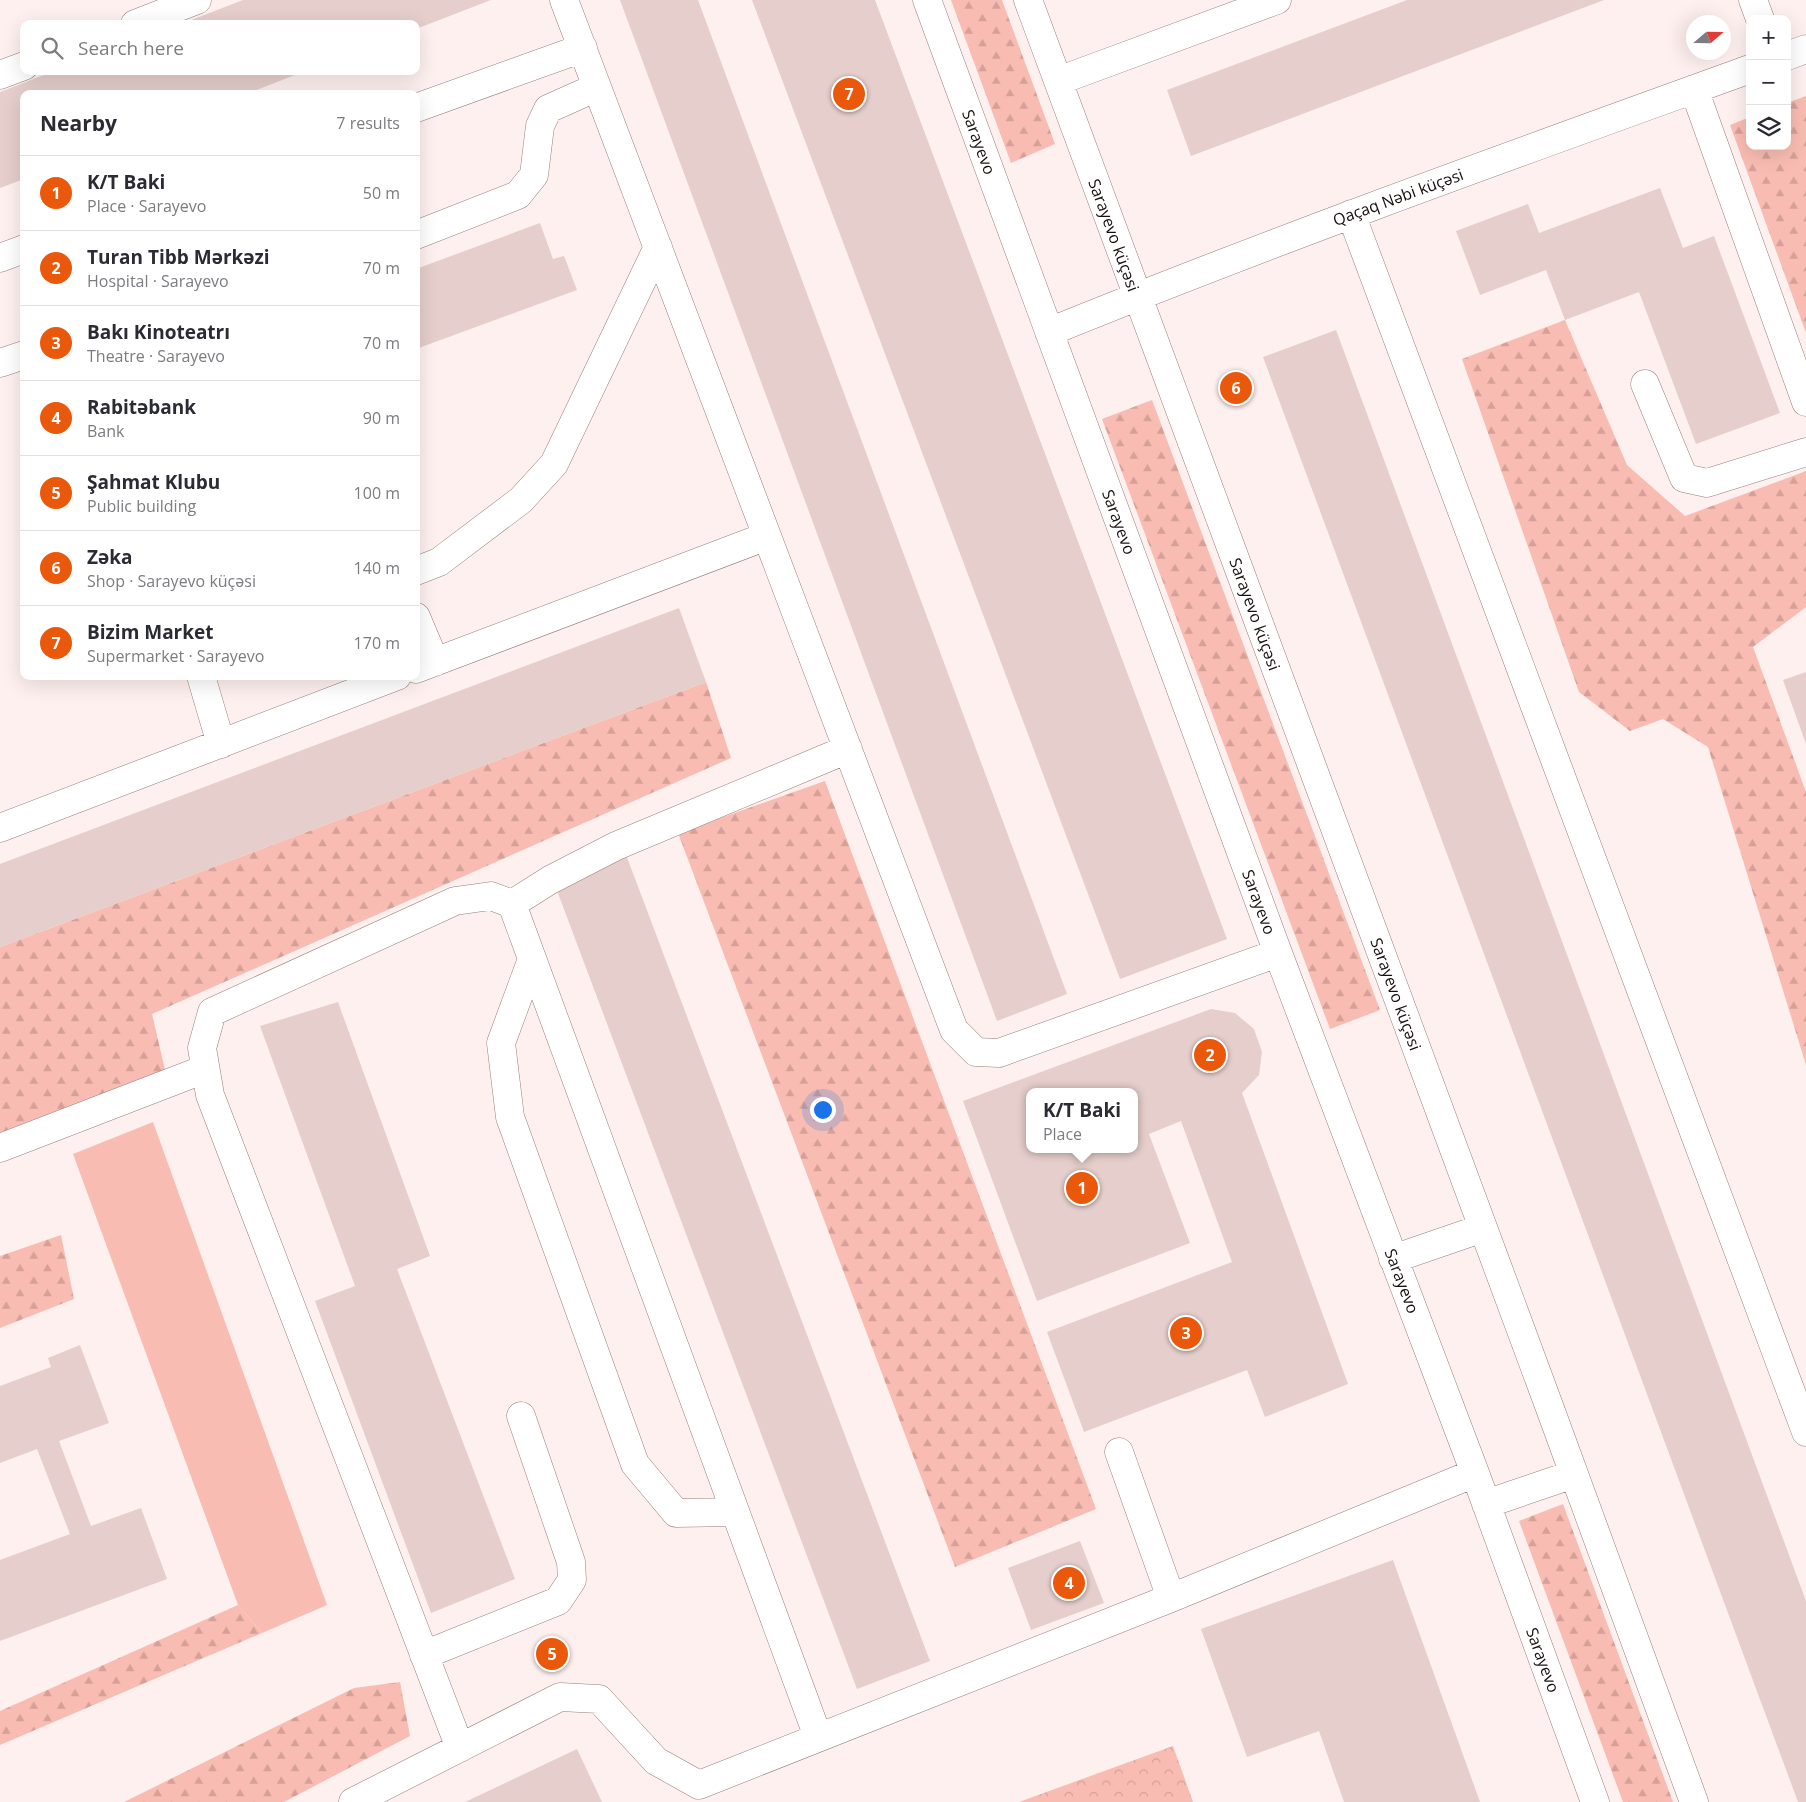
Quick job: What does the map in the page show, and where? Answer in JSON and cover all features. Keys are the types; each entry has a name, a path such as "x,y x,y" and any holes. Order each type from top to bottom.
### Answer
{"street":[{"path":"144,20 197,0"},
{"path":"564,0 954,1030 976,1052 999,1053 1278,953"},
{"name":"Sarayevo","path":"927,0 1278,953 1475,1473 1595,1802"},
{"name":"Sarayevo küçəsi","path":"1028,0 1483,1228"},
{"path":"1058,81 1277,0"},
{"path":"1753,0 1759,15"},
{"path":"420,107 583,48"},
{"path":"1791,55 1806,49"},
{"path":"0,75 20,68"},
{"name":"Qaçaq Nəbi küçəsi","path":"1049,332 1137,296 1351,214 1746,70"},
{"path":"420,233 518,195 534,175 540,126 548,109 598,87"},
{"path":"1694,89 1806,402"},
{"path":"1351,214 1806,1432"},
{"path":"420,569 439,562 521,500 554,464 658,247"},
{"path":"0,258 20,250"},
{"path":"0,363 20,356"},
{"path":"1645,384 1684,478 1708,483 1806,452"},
{"path":"420,639 425,666 767,536"},
{"path":"202,680 221,744"},
{"path":"0,828 387,680"},
{"path":"512,904 550,880 616,846 848,749"},
{"path":"460,1748 210,1095 202,1048 212,1012 455,901 491,896 512,904 818,1738"},
{"path":"532,959 501,1043 510,1117 635,1464 676,1513 735,1512"},
{"path":"0,1148 205,1069"},
{"path":"1394,1259 1483,1228 1694,1802"},
{"path":"424,1655 558,1601 572,1580 571,1562 521,1416"},
{"path":"1119,1452 1171,1598"},
{"path":"353,1802 560,1697 599,1699 656,1761 700,1785 1171,1598 1475,1473"},
{"path":"1486,1504 1574,1474"}],"green space":[{"path":"951,0 1002,0 1055,144 1011,163"},
{"path":"1806,96 1806,333 1730,125 1746,119 1746,150 1791,150 1791,102"},
{"path":"1565,320 1627,465 1685,516 1806,471 1806,607 1753,647 1806,792 1806,1065 1708,747 1663,719 1630,731 1579,692 1462,359"},
{"path":"1152,400 1380,1010 1330,1029 1102,419"},
{"path":"706,682 731,758 152,1014 169,1087 0,1150 0,947"},
{"path":"825,781 1096,1509 955,1567 678,833"},
{"path":"153,1122 327,1605 262,1633 238,1605 73,1154"},
{"path":"61,1235 74,1299 0,1328 0,1256"},
{"path":"1563,1504 1673,1802 1623,1802 1519,1521"},
{"path":"238,1605 262,1633 0,1745 0,1711"},
{"path":"400,1682 410,1736 284,1802 124,1802 354,1688"},
{"path":"1173,1746 1193,1802 1019,1802"}],"building":[{"path":"243,0 491,0 420,27 420,20 191,20"},
{"path":"620,0 698,0 1067,994 997,1021"},
{"path":"752,0 875,0 1227,939 1120,979"},
{"path":"1407,0 1604,0 1191,156 1167,90"},
{"path":"44,75 295,75 256,90 20,90 20,180 0,188 0,92"},
{"path":"1660,188 1683,248 1714,236 1780,413 1696,444 1639,292 1565,320 1546,270 1480,295 1456,231 1528,204 1539,233"},
{"path":"540,223 553,259 564,256 577,290 420,348 420,268"},
{"path":"1336,330 1806,1601 1806,1802 1798,1802 1263,357"},
{"path":"679,608 706,682 0,947 0,864"},
{"path":"1806,672 1806,744 1783,680"},
{"path":"625,852 930,1661 857,1689 553,880"},
{"path":"338,1002 430,1256 397,1269 515,1579 431,1613 315,1301 355,1286 260,1026"},
{"path":"1211,1009 1235,1013 1254,1029 1262,1052 1259,1075 1242,1093 1348,1384 1265,1417 1247,1370 1084,1432 1047,1332 1232,1262 1181,1121 1149,1134 1190,1243 1037,1301 963,1101"},
{"path":"80,1345 109,1423 59,1441 91,1526 141,1508 167,1579 0,1641 0,1560 70,1534 37,1449 0,1463 0,1386 51,1367 48,1358"},
{"path":"1080,1541 1104,1603 1031,1630 1008,1568"},
{"path":"1393,1560 1480,1802 1344,1802 1319,1731 1247,1757 1201,1629"},
{"path":"577,1749 602,1802 465,1802"}],"place":[{"name":"Bizim Market","path":"849,94"},
{"name":"Zəka","path":"1236,388"},
{"name":"Turan Tibb Mərkəzi","path":"1210,1055"},
{"name":"K/T Baki","path":"1082,1188"},
{"name":"Bakı Kinoteatrı","path":"1186,1333"},
{"name":"Rabitəbank","path":"1069,1583"},
{"name":"Şahmat Klubu","path":"552,1654"}]}
